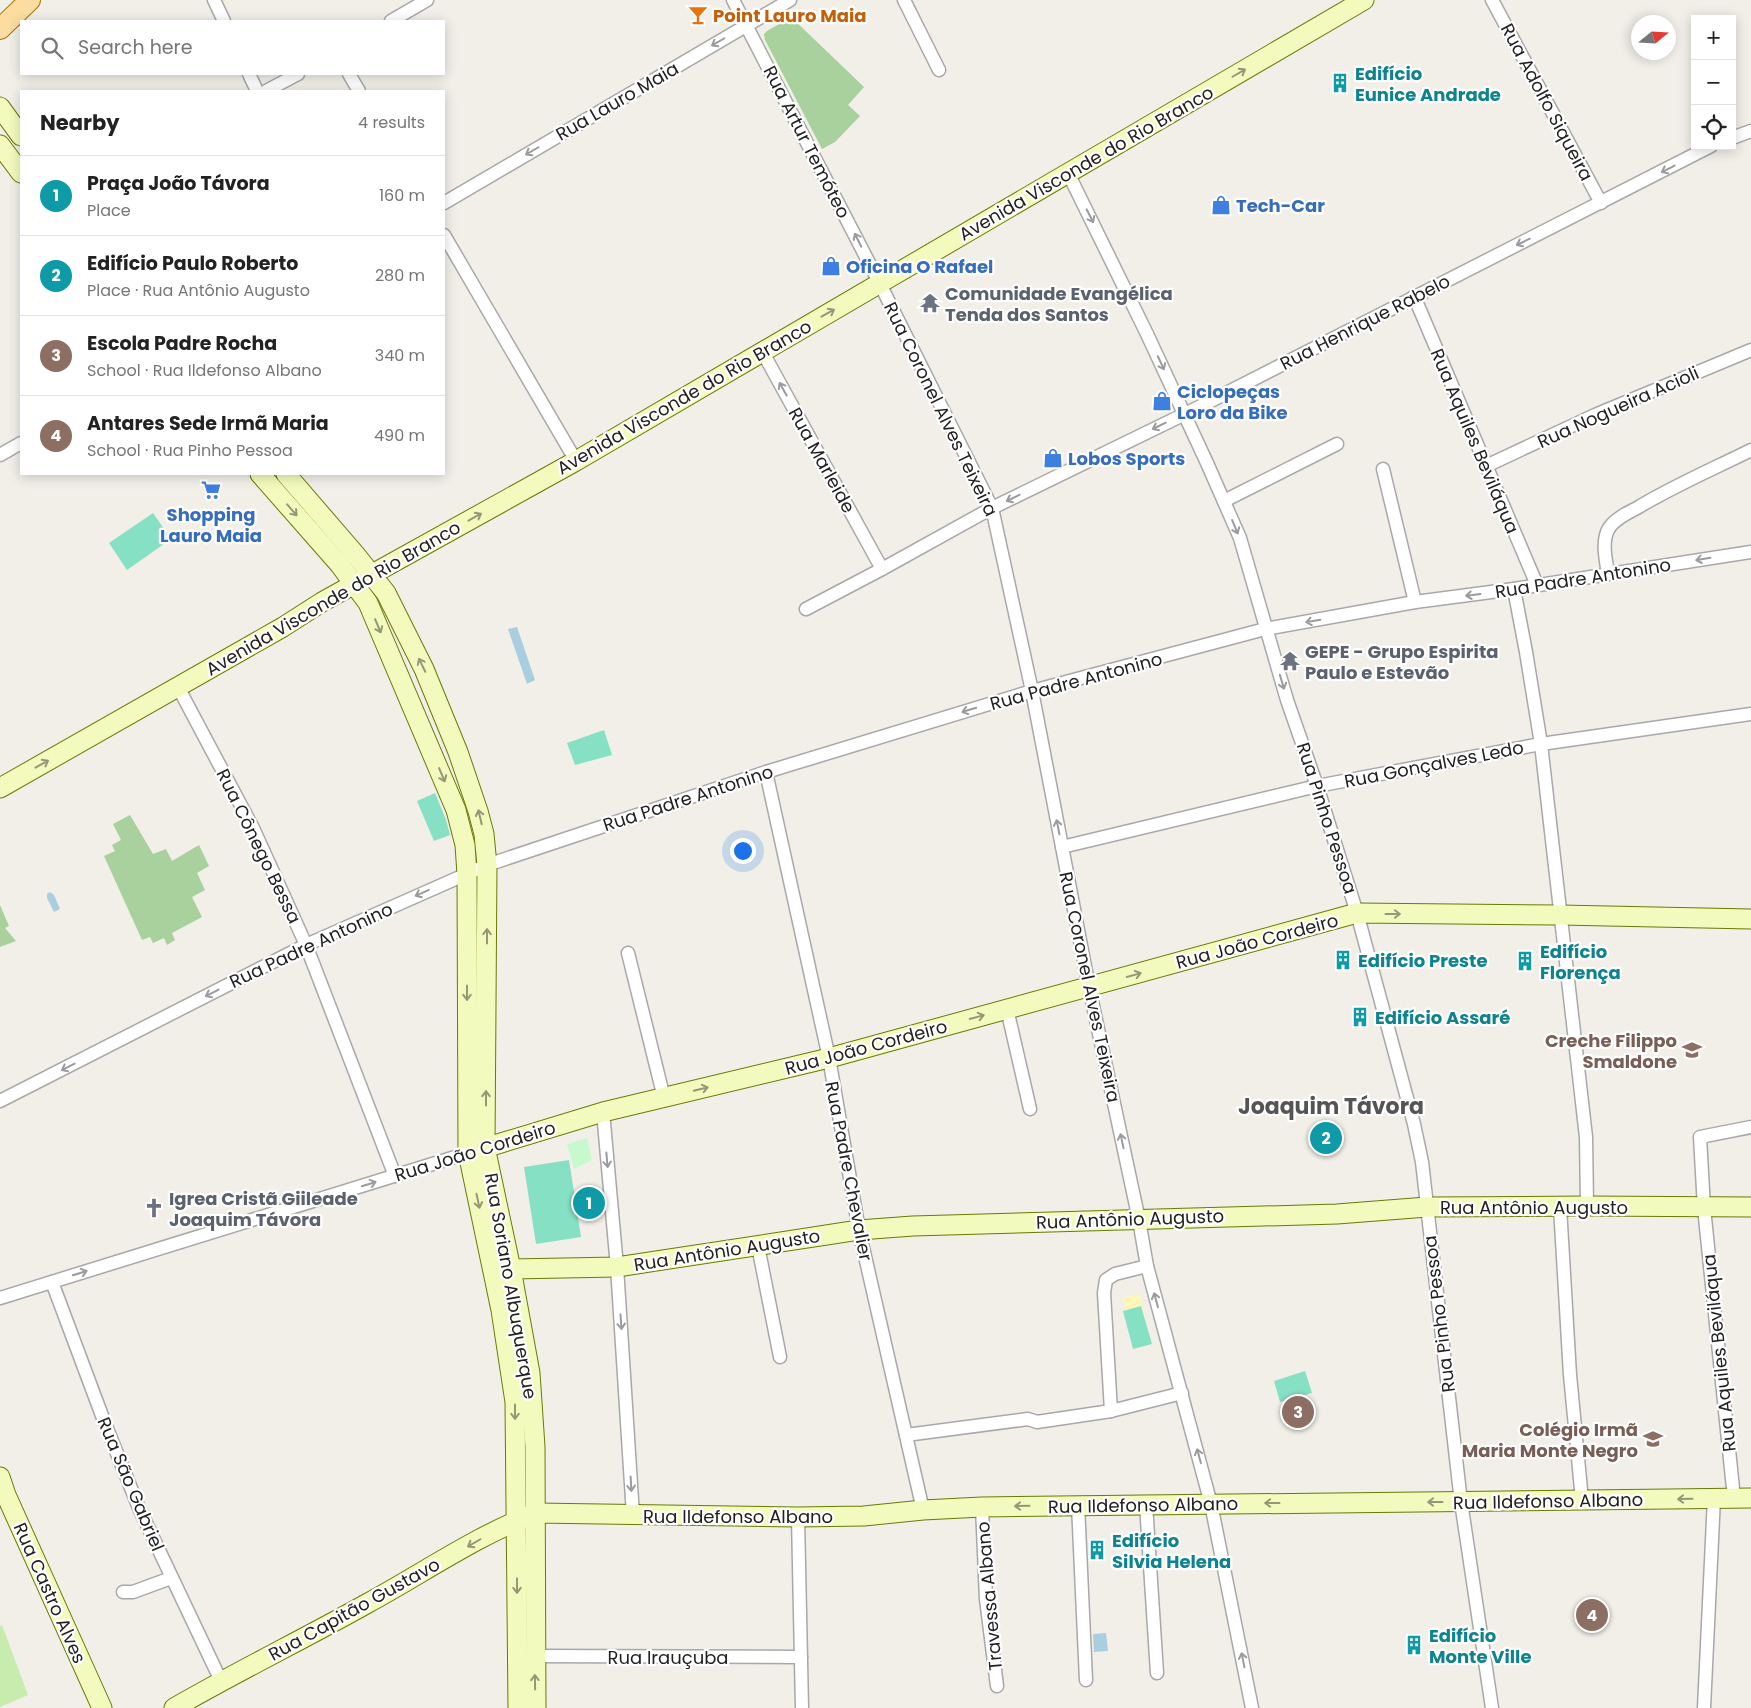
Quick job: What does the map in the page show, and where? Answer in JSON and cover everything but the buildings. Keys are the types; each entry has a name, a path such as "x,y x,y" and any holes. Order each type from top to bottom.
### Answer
{"main road":[{"path":"0,29 30,0"}],"street":[{"path":"214,0 224,20"},
{"path":"393,20 427,0"},
{"name":"Rua Artur Temóteo","path":"732,0 880,284"},
{"name":"Rua Lauro Maia","path":"445,201 790,0"},
{"path":"904,0 939,70"},
{"name":"Avenida Visconde do Rio Branco","path":"0,788 371,574 576,461 1364,0"},
{"name":"Rua Adolfo Siqueira","path":"1492,0 1601,203"},
{"path":"249,75 257,90"},
{"path":"268,90 296,75"},
{"path":"349,75 358,90"},
{"path":"0,107 20,135"},
{"path":"1736,137 1751,132"},
{"path":"0,145 20,172"},
{"name":"Rua Henrique Rabelo","path":"806,609 882,570 992,508 1184,414 1703,150"},
{"name":"Rua Pinho Pessoa","path":"1068,173 1184,414 1240,538 1288,700 1357,914 1414,1124 1422,1162 1461,1502 1492,1708"},
{"path":"445,237 576,461"},
{"name":"Rua Coronel Alves Teixeira","path":"880,284 992,508 1032,691 1089,987 1140,1220 1148,1266 1211,1504 1252,1708"},
{"name":"Rua Aquiles Beviláqua","path":"1414,296 1537,585"},
{"name":"Rua Nogueira Acioli","path":"1486,466 1595,415 1751,350"},
{"name":"Rua Marleide","path":"762,351 882,570"},
{"path":"0,454 20,443"},
{"path":"1224,501 1337,444"},
{"path":"1608,574 1606,534 1620,517 1657,496 1751,450"},
{"path":"1382,469 1415,602"},
{"name":"Rua Soriano Albuquerque","path":"261,475 340,565 368,603 462,827 467,874 477,1150 501,1310 521,1375 515,1402 518,1708"},
{"name":"Rua Soriano Albuquerque","path":"287,475 386,593 424,669 458,752 484,834 487,865 477,1150 511,1269 521,1375 535,1447 536,1708"},
{"name":"Rua Padre Antonino","path":"0,1102 306,945 487,865 766,772 1032,691 1266,629 1415,602 1514,589 1751,552"},
{"path":"1514,589 1541,744 1586,1137 1587,1206"},
{"name":"Rua Cônego Bessa","path":"178,687 253,828 306,945 395,1176"},
{"name":"Rua Gonçalves Ledo","path":"1062,847 1317,786 1541,744 1751,714"},
{"name":"Rua Padre Chevalier","path":"766,772 829,1058 859,1230 923,1510"},
{"name":"Rua João Cordeiro","path":"0,1298 603,1112 829,1058 1357,914 1751,918"},
{"path":"628,953 664,1098"},
{"path":"1007,1009 1030,1108"},
{"path":"603,1112 617,1267 633,1515"},
{"name":"Rua Aquiles Beviláqua","path":"1742,1498 1704,1208 1700,1137 1751,1127"},
{"name":"Rua Antônio Augusto","path":"511,1269 617,1267 859,1230 913,1226 1337,1214 1427,1207 1751,1207"},
{"path":"1560,1207 1570,1375 1582,1500"},
{"path":"758,1246 780,1358"},
{"path":"1111,1411 1104,1293 1106,1280 1116,1274 1148,1266"},
{"name":"Rua São Gabriel","path":"52,1282 139,1508 221,1681"},
{"path":"906,1435 1028,1419 1038,1422 1111,1411 1182,1393"},
{"name":"Rua Castro Alves","path":"0,1477 6,1495 102,1708"},
{"path":"1704,1708 1714,1498"},
{"name":"Rua Ildefonso Albano","path":"536,1513 798,1518 864,1516 982,1507 1742,1498"},
{"path":"1146,1504 1157,1673"},
{"path":"1078,1505 1086,1680"},
{"name":"Travessa Albano","path":"982,1507 986,1599 997,1686"},
{"name":"Rua Capitão Gustavo","path":"174,1708 517,1520 536,1513"},
{"path":"798,1518 802,1708"},
{"path":"123,1592 133,1592 171,1578"},
{"name":"Rua Irauçuba","path":"535,1656 801,1657"}],"green space":[{"path":"791,17 864,87 848,105 860,116 835,142 822,149 765,40 764,34 767,31"},
{"path":"153,513 171,539 127,570 109,543"},
{"path":"604,730 612,755 575,765 567,743"},
{"path":"435,793 450,835 434,841 417,801"},
{"path":"130,815 153,854 166,849 172,861 199,845 209,866 197,873 205,890 192,897 202,917 172,933 175,940 167,945 164,938 153,943 150,937 142,940 104,856 115,851 112,845 121,840 113,824"},
{"path":"0,905 9,926 5,928 16,941 0,947"},
{"path":"587,1138 592,1160 574,1169 567,1144"},
{"path":"569,1160 581,1237 536,1244 524,1167"},
{"path":"1141,1306 1152,1344 1133,1349 1123,1311"},
{"path":"1305,1371 1312,1393 1280,1402 1274,1381"},
{"path":"2,1625 28,1695 0,1707 0,1626"}],"sand":[{"path":"1139,1294 1146,1320 1132,1323 1129,1322 1123,1298"}],"water":[{"path":"517,627 535,680 527,684 508,629"},
{"path":"50,892 54,895 60,909 54,912 47,898 47,894"},
{"path":"1106,1633 1108,1651 1094,1652 1093,1634"}],"place":[{"name":"Point Lauro Maia","path":"698,15"},
{"name":"Edifício Eunice Andrade","path":"1340,83"},
{"name":"Tech-Car","path":"1221,205"},
{"name":"Oficina O Rafael","path":"831,266"},
{"name":"Comunidade Evangélica Tenda dos Santos","path":"930,303"},
{"name":"Ciclopeças Loro da Bike","path":"1162,401"},
{"name":"Lobos Sports","path":"1053,458"},
{"name":"Shopping Lauro Maia","path":"211,490"},
{"name":"GEPE - Grupo Espirita Paulo e Estevão","path":"1290,661"},
{"name":"Edifício Preste","path":"1343,960"},
{"name":"Edifício Florença","path":"1525,961"},
{"name":"Edifício Assaré","path":"1360,1017"},
{"name":"Creche Filippo Smaldone","path":"1692,1050"},
{"name":"Edifício Paulo Roberto","path":"1326,1138"},
{"name":"Praça João Távora","path":"589,1203"},
{"name":"Igrea Cristã Giileade Joaquim Távora","path":"154,1208"},
{"name":"Escola Padre Rocha","path":"1298,1412"},
{"name":"Colégio Irmã Maria Monte Negro","path":"1653,1439"},
{"name":"Edifício Silvia Helena","path":"1097,1550"},
{"name":"Antares Sede Irmã Maria","path":"1592,1615"},
{"name":"Edifício Monte Ville","path":"1414,1645"}],"district":[{"name":"Joaquim Távora","path":"1331,1106"}]}
